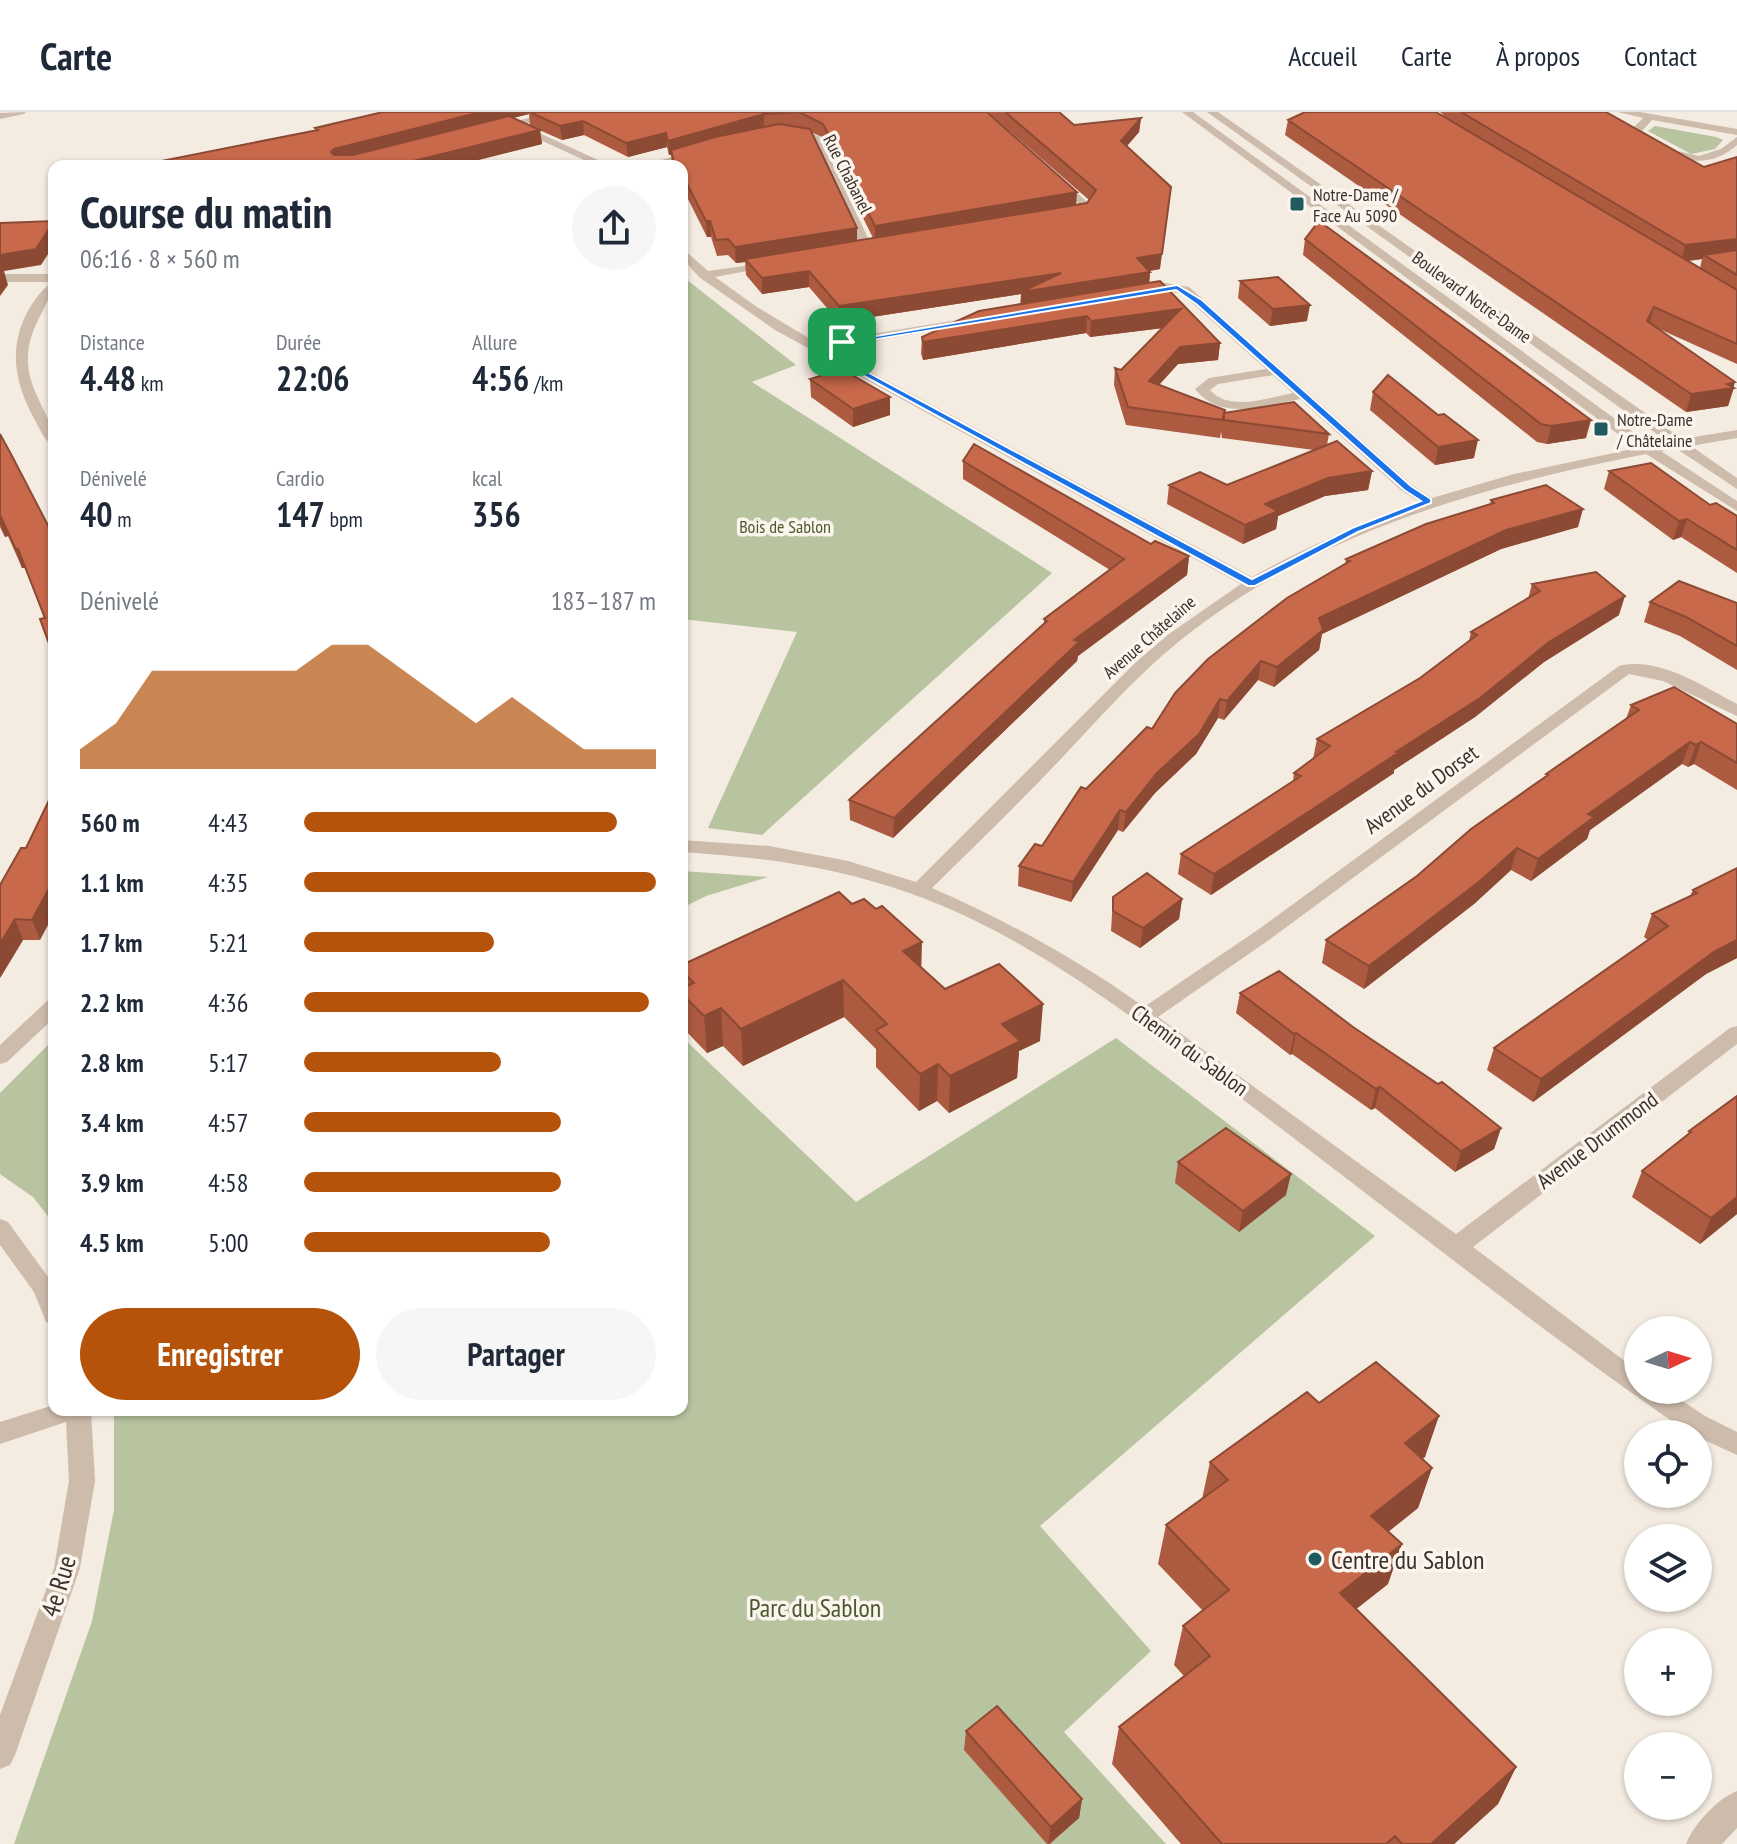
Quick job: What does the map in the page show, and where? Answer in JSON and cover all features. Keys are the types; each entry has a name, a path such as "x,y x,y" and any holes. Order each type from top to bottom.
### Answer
{"street":[{"path":"0,116 21,112"},
{"path":"484,131 561,112"},
{"name":"Boulevard Notre-Dame","path":"1187,112 1649,450 1737,507"},
{"name":"Boulevard Notre-Dame","path":"1212,112 1737,485"},
{"path":"1623,112 1737,132"},
{"path":"1657,116 1636,131 1690,160 1701,161 1713,157 1737,140"},
{"path":"512,124 593,160"},
{"name":"Rue Chabanel","path":"775,133 797,133 816,139 864,242 875,246 849,251"},
{"path":"669,160 713,148"},
{"path":"1047,170 1087,206 1081,213 1060,216"},
{"path":"688,258 703,275 815,347 1251,583"},
{"path":"703,275 778,263"},
{"path":"0,278 48,278"},
{"path":"1128,294 1165,287 1185,290 1407,488 1428,501"},
{"path":"48,293 32,314 21,345 23,381 48,430"},
{"path":"815,347 992,316"},
{"path":"1276,371 1214,381 1202,389 1207,398 1222,404 1302,395"},
{"name":"Avenue Châtelaine","path":"921,888 1172,639 1251,583 1355,530 1428,501 1526,474 1737,434"},
{"name":"Avenue du Dorset","path":"1145,1016 1266,933 1625,669 1643,668 1665,675 1737,711"},
{"name":"Chemin du Sablon","path":"688,847 794,857 860,870 921,888 1003,925 1145,1016 1456,1247 1557,1328 1624,1374"},
{"path":"0,1057 48,1012"},
{"name":"Avenue Drummond","path":"1456,1247 1737,1033"},
{"path":"0,1228 44,1288 48,1299"},
{"path":"1667,1404 1696,1424 1737,1444"},
{"path":"0,1433 52,1416"},
{"name":"4e Rue","path":"0,1755 67,1568 82,1481 78,1416"},
{"path":"1701,1844 1737,1806"}],"green space":[{"path":"1655,126 1723,140 1715,149 1691,154 1648,131"},
{"name":"Bois de Sablon","path":"688,281 796,365 752,382 1052,573 762,835 708,828 797,632 688,620"},
{"path":"688,871 768,877 706,896 688,905"},
{"name":"Parc du Sablon","path":"1116,1038 1375,1236 1040,1526 1151,1651 1064,1732 1166,1844 14,1844 92,1621 114,1510 114,1416 688,1416 688,1043 856,1202"},
{"path":"48,1045 48,1216 33,1197 0,1174 0,1093"}],"building":[{"path":"383,112 481,112 334,149 331,152 334,155 353,155 509,116 540,130 418,160 166,160 318,130 315,128"},
{"path":"530,112 799,112 764,114 668,141 666,133 626,143 583,121 560,126"},
{"path":"799,112 987,112 1077,192 875,226 823,124"},
{"path":"1005,112 1059,112 1074,125 1141,118 1121,141 1171,187 1162,254 1137,258 1150,272 1021,292 1061,273 839,306 809,271 762,278 745,259 1087,203 1096,190"},
{"path":"1305,112 1436,112 1737,290 1737,344 1654,307 1647,321 1735,382 1727,384 1734,388 1691,394 1288,120"},
{"path":"1461,112 1606,112 1704,167 1737,157 1737,239 1685,245"},
{"path":"779,124 810,129 857,228 735,247 728,239 716,240 710,221 706,221 688,186 688,160 674,160 671,150"},
{"path":"48,221 48,230 36,249 0,255 0,223"},
{"path":"1319,221 1591,420 1551,426 1541,424 1305,239"},
{"path":"1737,250 1737,275 1704,255"},
{"path":"1278,277 1310,305 1273,309 1240,281"},
{"path":"1160,281 1220,343 1180,347 1149,381 1225,410 1224,413 1294,402 1329,434 1224,420 1224,414 1222,420 1128,407 1115,368 1121,370 1181,309 1091,321 1087,316 923,342 922,337 979,311"},
{"path":"842,369 890,397 853,409 810,379"},
{"path":"1388,375 1438,415 1444,414 1478,440 1438,447 1373,392"},
{"path":"0,434 48,526 48,641 40,619 45,618 18,549 0,518"},
{"path":"1337,441 1372,471 1328,478 1265,504 1278,511 1245,525 1169,485 1200,472 1227,485"},
{"path":"974,444 1151,544 1155,541 1189,556 1074,640 1079,642 894,818 849,800 1047,621 1044,619 1124,559 963,461"},
{"path":"1651,463 1710,505 1716,503 1737,516 1737,550 1687,519 1679,521 1609,471"},
{"path":"1546,485 1583,509 1506,530 1319,618 1323,630 1277,667 1261,661 1227,701 1220,699 1199,734 1157,773 1126,812 1120,810 1073,882 1019,866 1035,844 1042,846 1081,787 1086,789 1147,727 1152,729 1175,693 1208,659 1287,598 1350,561 1346,559 1426,524 1494,503 1491,500"},
{"path":"1596,572 1625,596 1549,642 1480,698 1214,874 1181,854 1301,776 1294,773 1330,746 1317,739 1420,678 1477,635 1471,632 1540,591 1532,584"},
{"path":"1679,581 1737,603 1737,646 1686,617 1650,602"},
{"path":"1674,687 1737,724 1737,763 1701,742 1696,745 1690,742 1588,814 1594,817 1538,859 1517,848 1480,881 1369,966 1326,940 1417,876 1471,829 1639,710 1631,705"},
{"path":"48,802 48,890 32,920 15,919 0,944 0,885 21,848 26,848"},
{"path":"1737,868 1737,940 1715,951 1541,1079 1494,1048 1668,926 1652,914 1697,893 1693,890"},
{"path":"1147,873 1182,899 1143,928 1113,911 1113,897"},
{"path":"839,892 852,904 864,899 876,909 882,906 922,942 903,951 945,989 999,964 1043,1004 1002,1024 1020,1041 950,1076 938,1064 920,1074 876,1030 887,1024 843,980 741,1029 721,1008 704,1016 688,1000 688,986 694,983 688,977 688,962"},
{"path":"1279,971 1353,1027 1438,1084 1442,1082 1501,1128 1461,1151 1380,1087 1376,1089 1294,1034 1240,993"},
{"path":"1737,1096 1737,1197 1711,1218 1642,1171"},
{"path":"1226,1128 1291,1174 1243,1211 1178,1162"},
{"path":"1376,1362 1439,1416 1405,1443 1432,1468 1371,1516 1402,1544 1340,1593 1516,1767 1431,1844 1402,1844 1395,1836 1386,1844 1222,1844 1119,1727 1210,1656 1183,1626 1229,1590 1166,1525 1228,1480 1210,1462 1307,1392 1319,1403"},
{"path":"997,1706 1082,1799 1051,1827 966,1731"}],"place":[{"name":"Notre-Dame / Face Au 5090","path":"1297,204"},
{"name":"Notre-Dame / Châtelaine","path":"1601,429"},
{"name":"Centre du Sablon","path":"1315,1559"}],"route":[{"path":"1165,287 1185,290 1407,488 1428,501 1355,530 1251,583 815,347 842,342 1165,287"}]}
